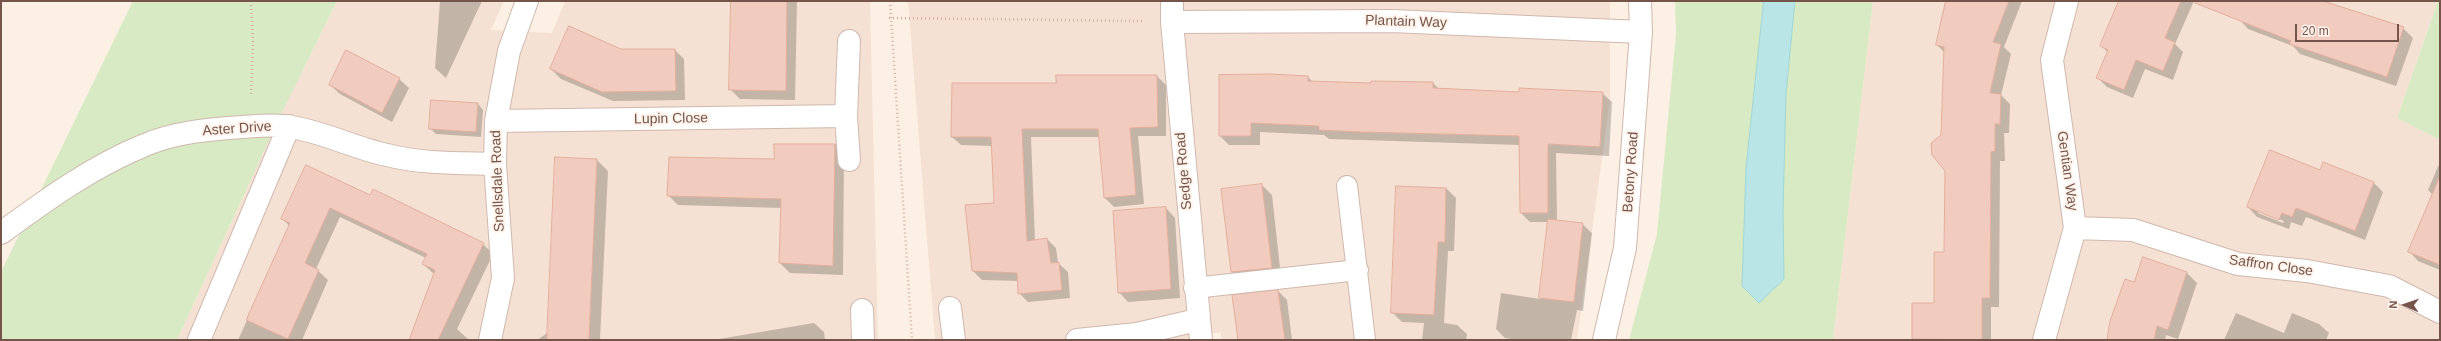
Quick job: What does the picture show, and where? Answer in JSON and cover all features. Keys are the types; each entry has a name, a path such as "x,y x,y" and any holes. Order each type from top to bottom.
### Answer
{"street":[{"name":"Snellsdale Road","path":"490,340 503,278 495,164 496,121 509,51 527,1"},
{"name":"Betony Road","path":"1604,340 1626,248 1640,32 1640,1"},
{"name":"Gentian Way","path":"2044,340 2075,228 2052,60 2067,1"},
{"name":"Plantain Way","path":"1172,11 1640,32"},
{"name":"Sedge Road","path":"1172,11 1194,288 1199,330"},
{"path":"848,160 846,116 849,41"},
{"name":"Lupin Close","path":"496,121 846,116"},
{"path":"200,340 289,126"},
{"name":"Aster Drive","path":"1,233 55,194 100,167 146,144 175,136 229,128 289,126 317,132 367,150 415,161 495,164"},
{"name":"Saffron Close","path":"2075,228 2133,230 2238,264 2307,271 2389,286 2440,312"},
{"path":"950,308 954,340"},
{"path":"862,310 863,340"},
{"path":"1077,340 1199,330"}],"lane":[{"path":"1347,186 1365,340"},
{"path":"1194,288 1358,270"}],"path":[{"path":"251,1 253,43 251,98"},
{"path":"890,1 889,18 912,340"},
{"path":"889,18 1172,11"}],"shaded area":[{"path":"337,1 504,1 491,30 552,33 565,1 870,1 878,340 177,340 277,123"},
{"path":"908,1 1610,1 1610,100 1577,340 1222,340 1220,332 1186,340 935,340"},
{"path":"1873,1 2438,1 2397,118 2440,140 2440,340 1833,340"}],"green space":[{"path":"133,1 337,1 277,123 177,340 1,340 1,272"},
{"path":"1675,1 1873,1 1833,340 1629,340 1657,234 1676,34"},
{"path":"2438,1 2440,1 2440,140 2397,118"}],"water":[{"path":"1764,1 1795,1 1786,93 1783,211 1784,279 1759,303 1742,286 1746,168"}],"building":[{"path":"731,1 787,1 786,91 729,90"},
{"path":"1946,1 2009,1 1993,42 2001,44 1990,93 2001,94 2000,124 1995,124 1995,151 1991,152 1990,298 1982,298 1982,340 1912,339 1912,303 1934,303 1934,252 1944,252 1945,171 1932,155 1931,143 1941,135 1944,47 1936,45"},
{"path":"2119,1 2181,1 2165,38 2175,42 2163,71 2136,60 2124,90 2096,78 2108,50 2100,46"},
{"path":"2195,1 2323,1 2404,27 2387,77 2289,44 2291,41 2195,3"},
{"path":"569,26 621,49 675,49 676,91 602,92 550,69"},
{"path":"346,50 400,78 382,113 329,85"},
{"path":"1271,74 1308,76 1308,81 1371,83 1371,81 1433,82 1433,88 1519,92 1519,88 1603,92 1600,147 1548,144 1548,213 1520,213 1519,136 1319,130 1319,126 1251,123 1251,136 1219,136 1219,75"},
{"path":"1056,75 1157,75 1158,127 1130,128 1136,195 1104,198 1098,129 1022,129 1027,241 1047,238 1051,263 1059,262 1062,290 1018,294 1017,273 972,271 965,205 994,203 991,137 951,137 952,83 1056,83"},
{"path":"431,100 478,103 476,132 429,129"},
{"path":"774,144 835,144 833,266 779,263 781,199 667,196 669,157 774,159"},
{"path":"2270,150 2320,170 2323,162 2374,182 2355,231 2296,208 2292,217 2282,213 2279,220 2247,207"},
{"path":"555,157 597,159 589,340 547,340"},
{"path":"306,165 370,195 373,189 484,243 438,340 409,340 435,270 422,264 427,254 330,208 305,263 319,270 288,339 246,320 290,223 281,219"},
{"path":"2440,176 2440,265 2408,252"},
{"path":"1262,184 1272,268 1231,272 1221,189"},
{"path":"1396,186 1446,188 1445,242 1438,242 1434,315 1391,313"},
{"path":"1166,207 1171,289 1118,293 1113,211"},
{"path":"1548,219 1583,223 1574,302 1539,298"},
{"path":"2143,257 2187,272 2168,330 2157,326 2154,340 2107,340 2110,321 2125,279 2134,282"},
{"path":"1278,290 1285,340 1238,340 1232,295"}]}
